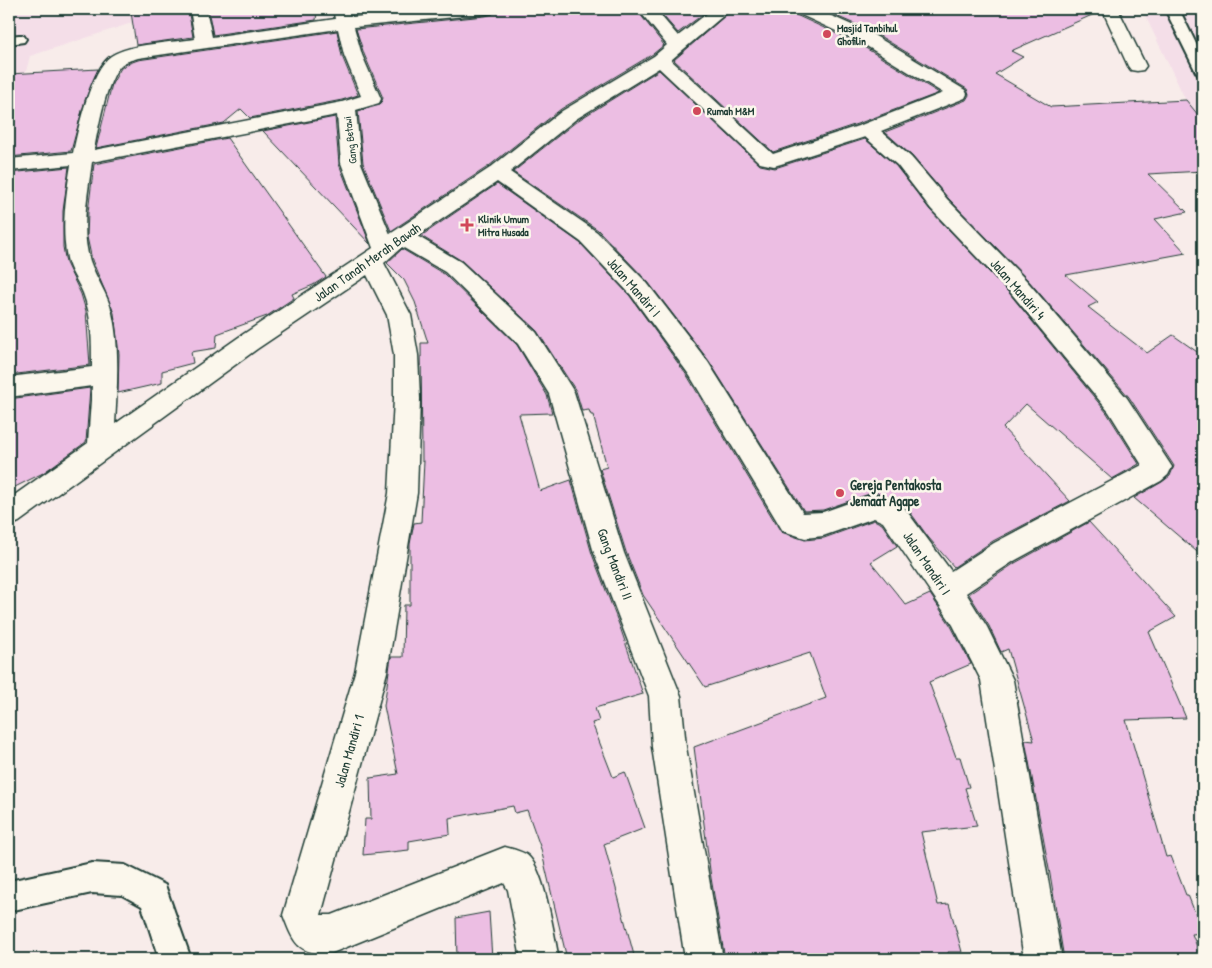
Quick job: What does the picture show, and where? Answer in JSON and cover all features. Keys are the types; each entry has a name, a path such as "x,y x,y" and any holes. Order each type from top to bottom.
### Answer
{"street":[{"path":"198,9 204,43"},
{"path":"102,448 104,375 100,315 92,286 78,259 75,224 82,158 96,99 111,66 119,58 137,54 343,16 486,9"},
{"path":"646,9 669,53 767,159 783,158 868,129 958,94 866,38 804,9"},
{"name":"Jalan Tanah Merah Bawah","path":"9,514 248,343 497,172 569,115 669,53 723,9"},
{"path":"1110,9 1137,66"},
{"name":"Gang Betawi","path":"343,16 352,56 372,99 346,107 351,163 386,249"},
{"path":"9,165 82,158 135,149 346,107"},
{"name":"Jalan Mandiri 4","path":"868,129 904,161 939,204 1019,287 1118,405 1158,467 1151,473 1011,548 945,589"},
{"name":"Jalan Mandiri I","path":"497,172 589,237 639,290 699,369 793,522 805,526 823,524 874,506 884,508 893,514 945,589 988,656 997,680 1044,959"},
{"name":"Jalan Mandiri 1","path":"386,249 406,355 407,399 403,493 371,672 302,916 307,928 315,934 332,934 505,865 515,868 525,884 540,959"},
{"name":"Gang Mandiri II","path":"386,249 453,267 527,338 561,392 609,553 665,696 669,747 704,959"},
{"path":"9,387 104,375"}],"lane":[{"path":"1172,9 1203,72"},
{"path":"9,896 92,878 125,880 154,896 174,956 173,959"}],"shaded area":[{"path":"9,9 134,9 135,22 30,56 9,139"},
{"path":"1142,9 1203,9 1203,136"}],"building":[{"path":"146,9 188,9 193,37 136,45 131,12"},
{"path":"208,9 309,9 309,13 317,12 316,20 213,35"},
{"path":"495,9 636,9 664,45 653,54 561,109 489,166 391,231 363,163 358,111 380,105 383,98 364,54 356,29 485,16 493,14"},
{"path":"657,9 710,9 678,33"},
{"path":"733,9 793,9 796,15 859,44 939,93 860,123 773,152 674,60"},
{"path":"820,9 1100,9 1101,11 1011,51 1023,57 995,74 1051,107 1186,100 1203,121 1203,171 1148,174 1187,212 1155,219 1186,253 1066,275 1098,302 1088,307 1147,353 1173,335 1203,356 1203,557 1134,498 1170,476 1174,466 1129,397 1028,280 948,198 912,156 885,132 966,100 969,95 967,89 873,32"},
{"path":"337,31 342,56 358,95 342,100 250,118 241,109 224,123 96,148 112,84 121,68 127,64 138,60"},
{"path":"98,69 85,100 71,151 9,157 9,74"},
{"path":"659,70 760,165 775,168 865,139 896,166 930,210 1010,294 1107,413 1139,464 1112,479 1026,404 1003,428 1070,501 993,541 954,567 928,537 905,505 875,492 823,510 804,511 709,361 648,282 598,230 513,172 577,121"},
{"path":"335,117 339,164 370,244 263,131"},
{"path":"227,138 326,277 292,294 294,298 267,316 217,334 216,348 191,352 193,363 162,371 162,383 118,393 119,354 114,313 92,260 87,237 94,164"},
{"path":"69,167 63,211 63,247 66,263 81,294 86,311 90,365 9,375 9,173"},
{"path":"497,184 580,243 630,296 688,377 781,532 805,540 824,538 874,520 882,524 897,546 871,562 906,605 930,594 951,626 971,664 929,682 956,757 960,757 969,787 965,788 977,826 921,832 938,905 949,904 962,952 948,952 949,959 725,959 711,878 694,747 826,698 810,653 705,687 643,595 626,552 600,469 607,467 593,415 591,415 589,410 582,411 576,391 537,331 462,261 421,236"},
{"path":"402,249 444,274 517,345 547,395 552,413 519,414 540,491 571,480 592,554 643,694 595,708 599,721 592,723 613,777 625,772 645,828 604,844 635,959 567,959 541,849 527,810 515,813 513,806 449,818 450,834 409,841 409,850 363,855 365,819 371,819 370,778 398,774 384,706 391,657 403,657 404,605 410,605 410,544 414,523 421,522 424,461 422,462 421,343 428,343 415,302 404,280 387,263"},
{"path":"90,388 86,442 43,473 9,490 9,399"},
{"path":"1089,522 1176,617 1149,632 1186,718 1126,720 1166,857 1171,856 1203,933 1192,934 1202,959 1064,959 1025,740 1034,741 1008,649 1001,652 989,626 969,594 1015,563"},
{"path":"489,912 492,959 457,959 456,918"}],"place":[{"name":"Masjid Tanbihul Ghofilin","path":"827,34"},
{"name":"Rumah M&M","path":"697,111"},
{"name":"Klinik Umum Mitra Husada","path":"467,225"},
{"name":"Gereja Pentakosta Jemaat Agape","path":"840,493"}]}
